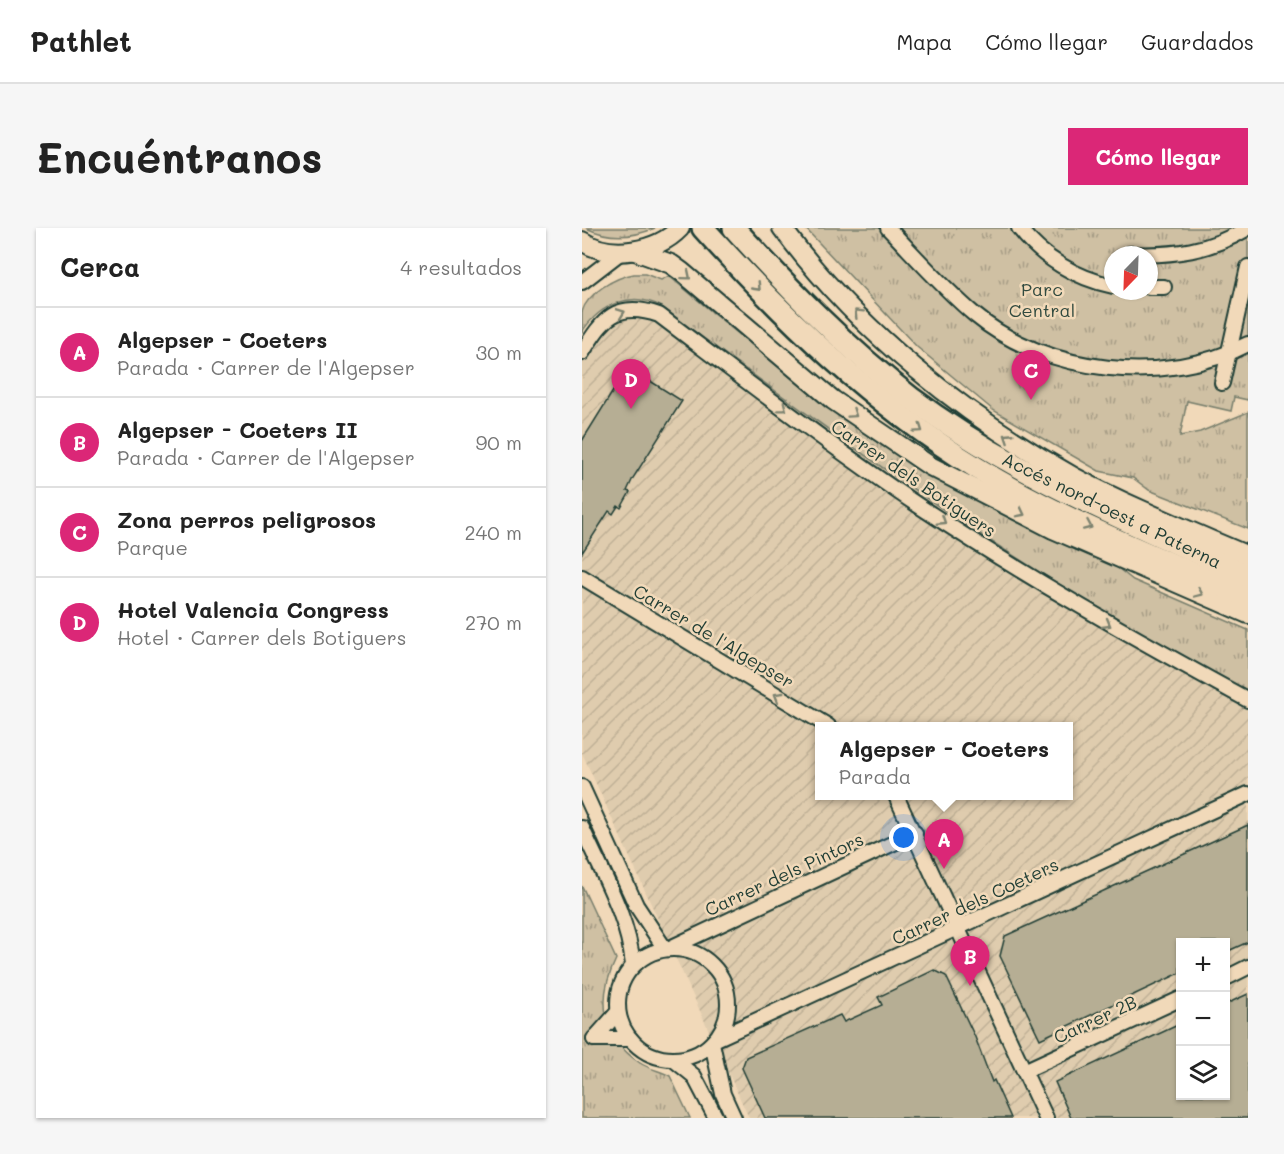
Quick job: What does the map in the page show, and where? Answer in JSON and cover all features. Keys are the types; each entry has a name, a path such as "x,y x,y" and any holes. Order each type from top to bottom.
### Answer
{"main road":[{"name":"Accés nord-oest a Paterna","path":"703,228 748,278 819,349 892,410 935,440 977,468 1062,514 1248,597"},
{"name":"Accés nord-oest a Paterna","path":"734,228 837,334 913,399 996,453 1078,498 1248,576"},
{"path":"1128,520 1248,570"}],"street":[{"path":"582,282 590,273 628,251 672,236 680,228"},
{"path":"782,228 829,285 883,339 980,418 1096,488 1248,556"},
{"path":"888,228 976,316 1007,336 1042,352 1078,363 1116,369 1154,369 1198,362 1248,344"},
{"path":"1019,228 1041,251 1068,269 1104,283"},
{"path":"1158,255 1200,250 1231,238 1248,228"},
{"path":"582,241 588,245 628,251 671,264 833,400 930,466 1053,529 1248,614"},
{"path":"1222,383 1248,267"},
{"path":"1158,286 1164,286"},
{"name":"Carrer dels Botiguers","path":"582,353 598,328 617,312 639,308 659,315 802,423 917,505 1104,622 1248,700"},
{"name":"Carrer de l'Algepser","path":"582,577 821,722"},
{"path":"582,787 636,905 667,948"},
{"name":"Carrer dels Coeters","path":"714,1041 1248,794"},
{"path":"898,800 1046,1118"},
{"path":"582,828 621,912 630,943 633,965"},
{"name":"Carrer dels Pintors","path":"667,948 915,833"},
{"path":"673,1059 700,1052 714,1041 727,1014 726,987 717,971 704,958 688,950 667,948 653,951 633,965 623,979 618,995 618,1012 630,1039 650,1054 673,1059 694,1076 716,1118"},
{"path":"1230,976 1248,967"},
{"name":"Carrer 2B","path":"1024,1071 1176,1001"},
{"path":"618,1012 604,1031 594,1039 630,1039"},
{"path":"714,1041 723,1094 734,1118"}],"shaded area":[{"path":"641,276 944,497 1248,673 1248,1118 749,1118 582,753 582,348 602,311"}],"green space":[{"path":"586,228 655,228 638,234 620,236 603,234"},
{"name":"Parc Central","path":"805,228 1248,228 1248,400 1234,397 1231,411 1187,401 1180,436 1200,432 1248,412 1248,529 1149,490 1133,478 1099,471 993,410 917,347"},
{"path":"634,274 645,274 661,280 669,276 808,392 926,473 1034,528 1109,561 1133,580 1248,630 1248,691 1170,650 1020,560 875,462 662,307 639,300 618,303 598,314 582,332 582,312 590,298 611,282"},
{"path":"582,886 616,959 606,988 606,1016 610,1029 627,1053 647,1067 670,1076 690,1118 582,1118"}],"building":[{"path":"628,367 682,401 633,478 627,491 630,492 621,508 618,506 613,514 609,511 582,553 582,441"},
{"path":"1248,825 1248,942 1230,950 1230,938 1176,938 1176,975 1040,1039 1000,956 1005,936"},
{"path":"934,970 946,976 975,1037 992,1082 994,1080 1011,1118 765,1118 742,1068 746,1057 840,1015 844,1022 882,1005 878,997"},
{"path":"1248,994 1248,1118 1071,1118 1055,1082 1176,1026 1176,1100 1230,1100 1230,1002"}],"place":[{"name":"Zona perros peligrosos","path":"1031,400"},
{"name":"Hotel Valencia Congress","path":"631,409"},
{"name":"Algepser - Coeters","path":"944,869"},
{"name":"Algepser - Coeters II","path":"970,986"}]}
